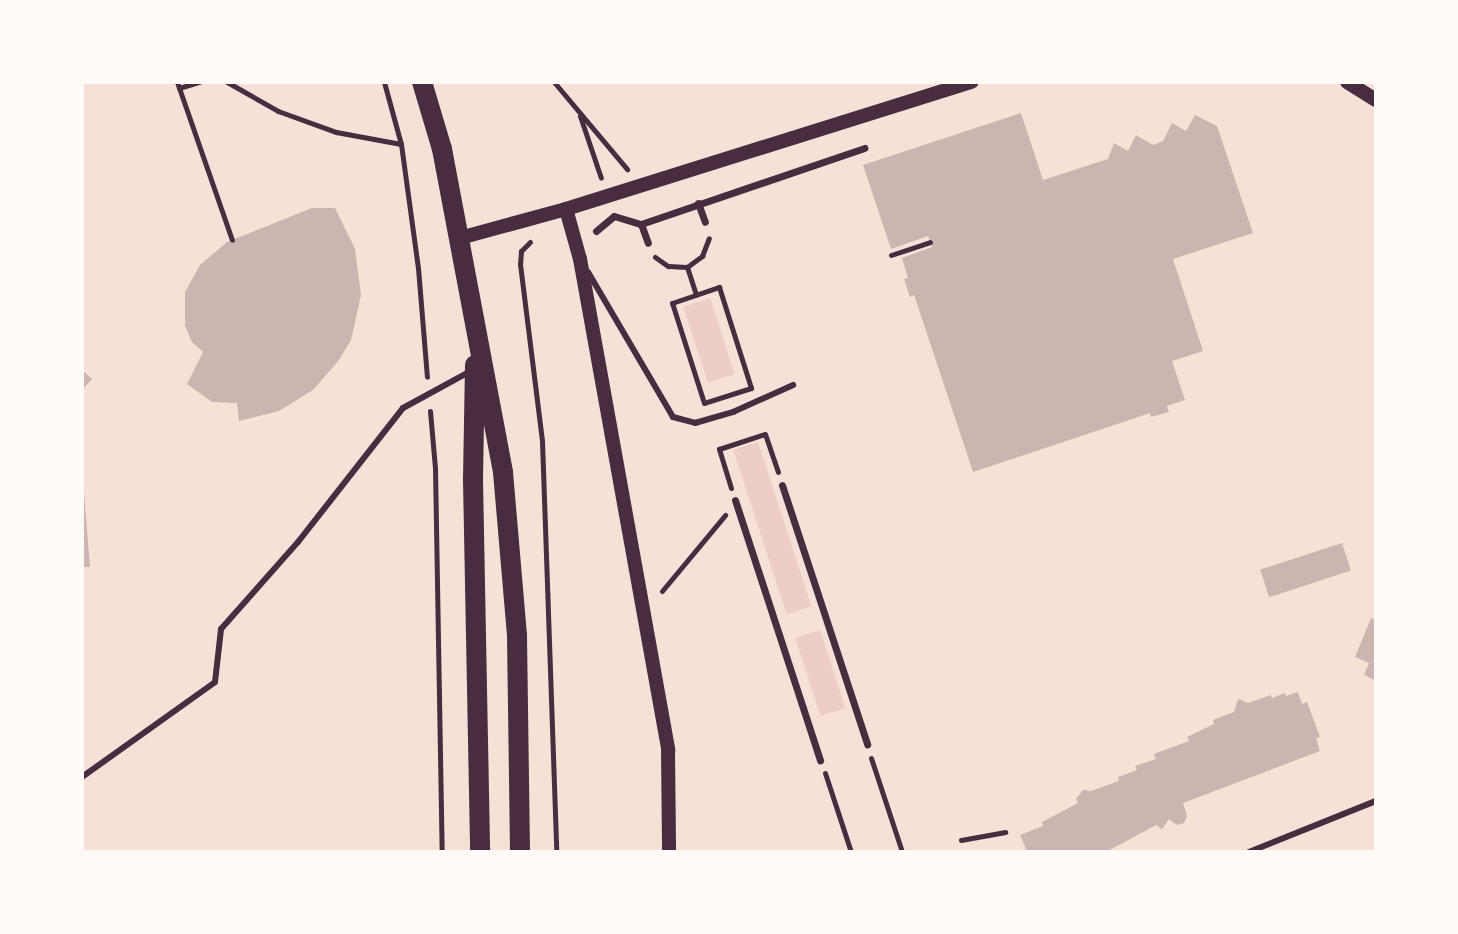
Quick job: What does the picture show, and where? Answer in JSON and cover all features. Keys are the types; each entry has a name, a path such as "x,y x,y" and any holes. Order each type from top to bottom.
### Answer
{"main road":[{"path":"422,82 442,149 503,472 516,621 520,852"},
{"path":"475,317 473,480 480,852"}],"street":[{"path":"460,238 566,209 611,207 972,82"},
{"path":"1347,82 1376,100"},
{"path":"641,224 864,148"},
{"path":"698,203 705,222"},
{"path":"611,207 641,224 648,243"},
{"path":"596,231 611,207"},
{"path":"566,209 580,259 668,750 669,852"},
{"path":"782,485 867,744"},
{"path":"736,501 820,760"}],"lane":[{"path":"580,259 673,417 695,423 733,412 793,385"},
{"path":"82,777 215,682 221,629 298,542 403,408 474,370"},
{"path":"1249,852 1376,801"}],"path":[{"path":"199,82 178,85 232,240"},
{"path":"227,82 278,111 322,126 401,144"},
{"path":"384,82 401,144 418,268 435,468 442,852"},
{"path":"554,82 633,176"},
{"path":"579,111 611,207"},
{"path":"648,243 659,261 687,267 702,256 708,245 705,222"},
{"path":"541,238 529,242 521,251 520,264 542,441 556,852"},
{"path":"891,255 930,242"},
{"path":"687,267 696,295"},
{"path":"704,403 672,303 719,287 751,388"},
{"path":"662,591 736,501 719,449 765,434 782,485"},
{"path":"867,744 902,852"},
{"path":"820,760 851,852"},
{"path":"961,840 1005,832"}],"shaded area":[{"path":"710,298 735,374 708,383 683,307"},
{"path":"758,442 811,607 787,615 733,450"},
{"path":"820,630 845,708 821,716 795,638"}],"building":[{"path":"1021,113 1043,180 1108,159 1114,143 1128,151 1136,135 1153,145 1163,141 1172,123 1186,131 1195,115 1217,126 1253,233 1173,259 1203,351 1172,361 1185,400 1167,406 1169,412 1151,417 1150,413 973,472 914,295 910,297 904,279 908,278 902,258 932,247 928,236 891,249 863,165"},
{"path":"312,208 335,208 355,249 361,295 351,340 339,360 313,390 279,411 239,421 237,403 212,402 187,384 203,352 192,342 185,326 185,292 200,265 227,242"},
{"path":"82,370 92,379 82,390"},
{"path":"82,468 90,567 82,567"},
{"path":"1342,543 1351,571 1269,597 1260,570"},
{"path":"1371,618 1376,620 1376,681 1364,675 1369,663 1355,657"},
{"path":"1298,692 1302,704 1307,702 1320,737 1316,738 1320,751 1183,803 1187,816 1184,823 1177,825 1169,819 1162,829 1156,825 1106,852 1020,852 1026,849 1020,835 1043,826 1042,822 1078,803 1076,799 1083,790 1091,791 1119,781 1118,777 1137,770 1135,766 1156,759 1154,754 1189,741 1187,737 1214,724 1213,720 1234,712 1238,699 1248,703 1271,695 1272,698"}]}
